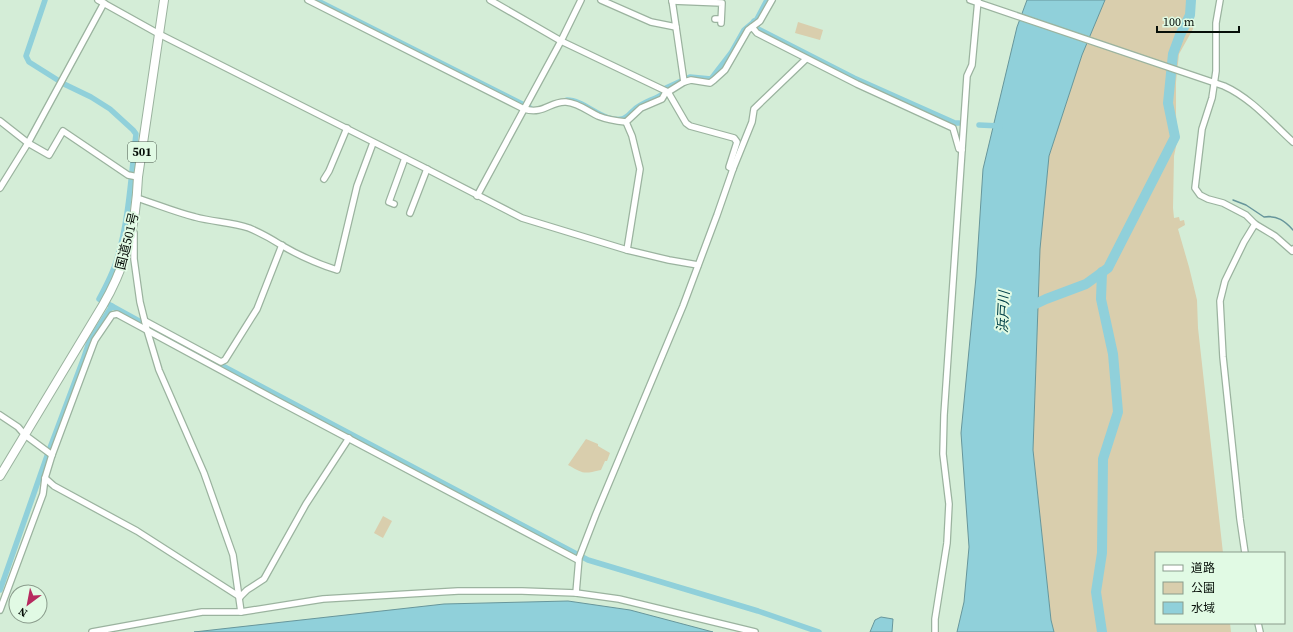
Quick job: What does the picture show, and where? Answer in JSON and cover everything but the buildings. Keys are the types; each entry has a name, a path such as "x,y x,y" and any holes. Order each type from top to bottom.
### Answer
{"highway":[{"name":"国道501号","path":"0,476 105,303 118,279 127,254 137,198 133,176 164,0"}],"street":[{"path":"98,0 159,34 522,218 628,250 698,265"},
{"path":"308,0 533,112 555,104 566,102 578,105 611,120 626,122"},
{"path":"490,0 561,41 667,92 686,123 690,126 734,138 737,142 729,167 733,168"},
{"path":"476,196 561,41 581,0"},
{"path":"601,0 651,22 676,27"},
{"path":"626,122 641,108 662,99 667,92 684,80 710,83 714,80 725,70 748,30 760,22 772,0"},
{"path":"970,0 978,1 985,5 1214,82 1241,96 1293,141"},
{"path":"1220,0 1216,24 1216,71 1212,98 1202,129 1195,188 1200,195 1223,203 1246,215 1255,224 1276,236 1292,250 1293,249"},
{"path":"684,80 672,1 722,3 719,20"},
{"path":"935,632 935,619 948,543 948,504 943,454 944,415 967,76 972,65 978,1"},
{"path":"0,188 28,143 104,3"},
{"path":"755,25 757,33 806,59 953,128 959,149 962,150"},
{"path":"576,593 579,557 665,350 733,168 752,122 755,108 806,59"},
{"path":"0,121 28,143 49,155 63,131 133,176"},
{"path":"626,122 632,136 640,169 628,250"},
{"path":"324,179 329,171 347,128"},
{"path":"137,198 194,217 242,226 267,235 282,245 324,266 337,270 357,186 373,143"},
{"path":"394,204 388,202 405,158"},
{"path":"410,213 427,169"},
{"path":"134,220 134,259 140,302 147,330 159,370 204,473 234,555 241,612"},
{"path":"1245,552 1223,357 1220,301 1225,281 1244,242 1255,224"},
{"path":"145,321 221,362 225,360 255,313 282,245"},
{"path":"0,610 43,494 49,454 95,340 112,315 117,314 276,400 579,557"},
{"path":"0,415 18,427 25,435 49,454"},
{"path":"240,597 247,590 264,580 306,504 349,438"},
{"path":"45,478 61,490 137,531 240,597"},
{"path":"92,632 202,612 241,612 303,602 382,595 458,591 522,591 576,593 619,599 755,632"}],"green space":[{"path":"1105,0 1193,0 1193,29 1179,54 1176,82 1178,137 1174,156 1173,208 1174,218 1179,217 1180,221 1184,220 1185,225 1178,229 1197,300 1198,328 1223,552 1155,552 1155,624 1230,624 1231,632 1054,632 1051,620 1033,450 1040,249 1049,156 1082,55"},
{"path":"798,22 823,30 820,40 795,33"},
{"path":"586,439 598,444 598,446 610,453 601,470 584,472 568,465"},
{"path":"383,516 392,521 383,538 374,533"}],"water":[{"name":"浜戸川","path":"1027,0 1105,0 1082,55 1049,156 1040,249 1033,450 1051,620 1054,632 957,632 964,602 969,547 961,433 976,277 983,169 1017,27"},
{"path":"568,601 630,610 713,632 194,632 444,604"},
{"path":"881,617 893,619 892,632 870,632 875,620"}],"waterway":[{"path":"45,0 26,56 29,62 64,84 91,97 110,109 136,134 129,197 121,244 117,259 99,299 139,321"},
{"path":"316,0 530,108"},
{"path":"666,88 690,77 711,79 731,53 744,30 757,19 767,0"},
{"path":"1027,308 1086,284 1108,268 1175,137 1168,103 1173,54 1190,15 1191,0"},
{"path":"754,21 758,29 854,78 955,123 959,123"},
{"path":"567,100 581,104 608,118 622,119 627,117 640,105 661,95"},
{"path":"979,125 1000,126"},
{"path":"1233,200 1246,205 1264,217 1280,219 1293,230"},
{"path":"1102,272 1101,299 1113,354 1118,412 1103,459 1102,553 1096,592 1102,632"},
{"path":"0,590 89,342 112,306"},
{"path":"153,329 588,560 758,611 819,632"}]}
